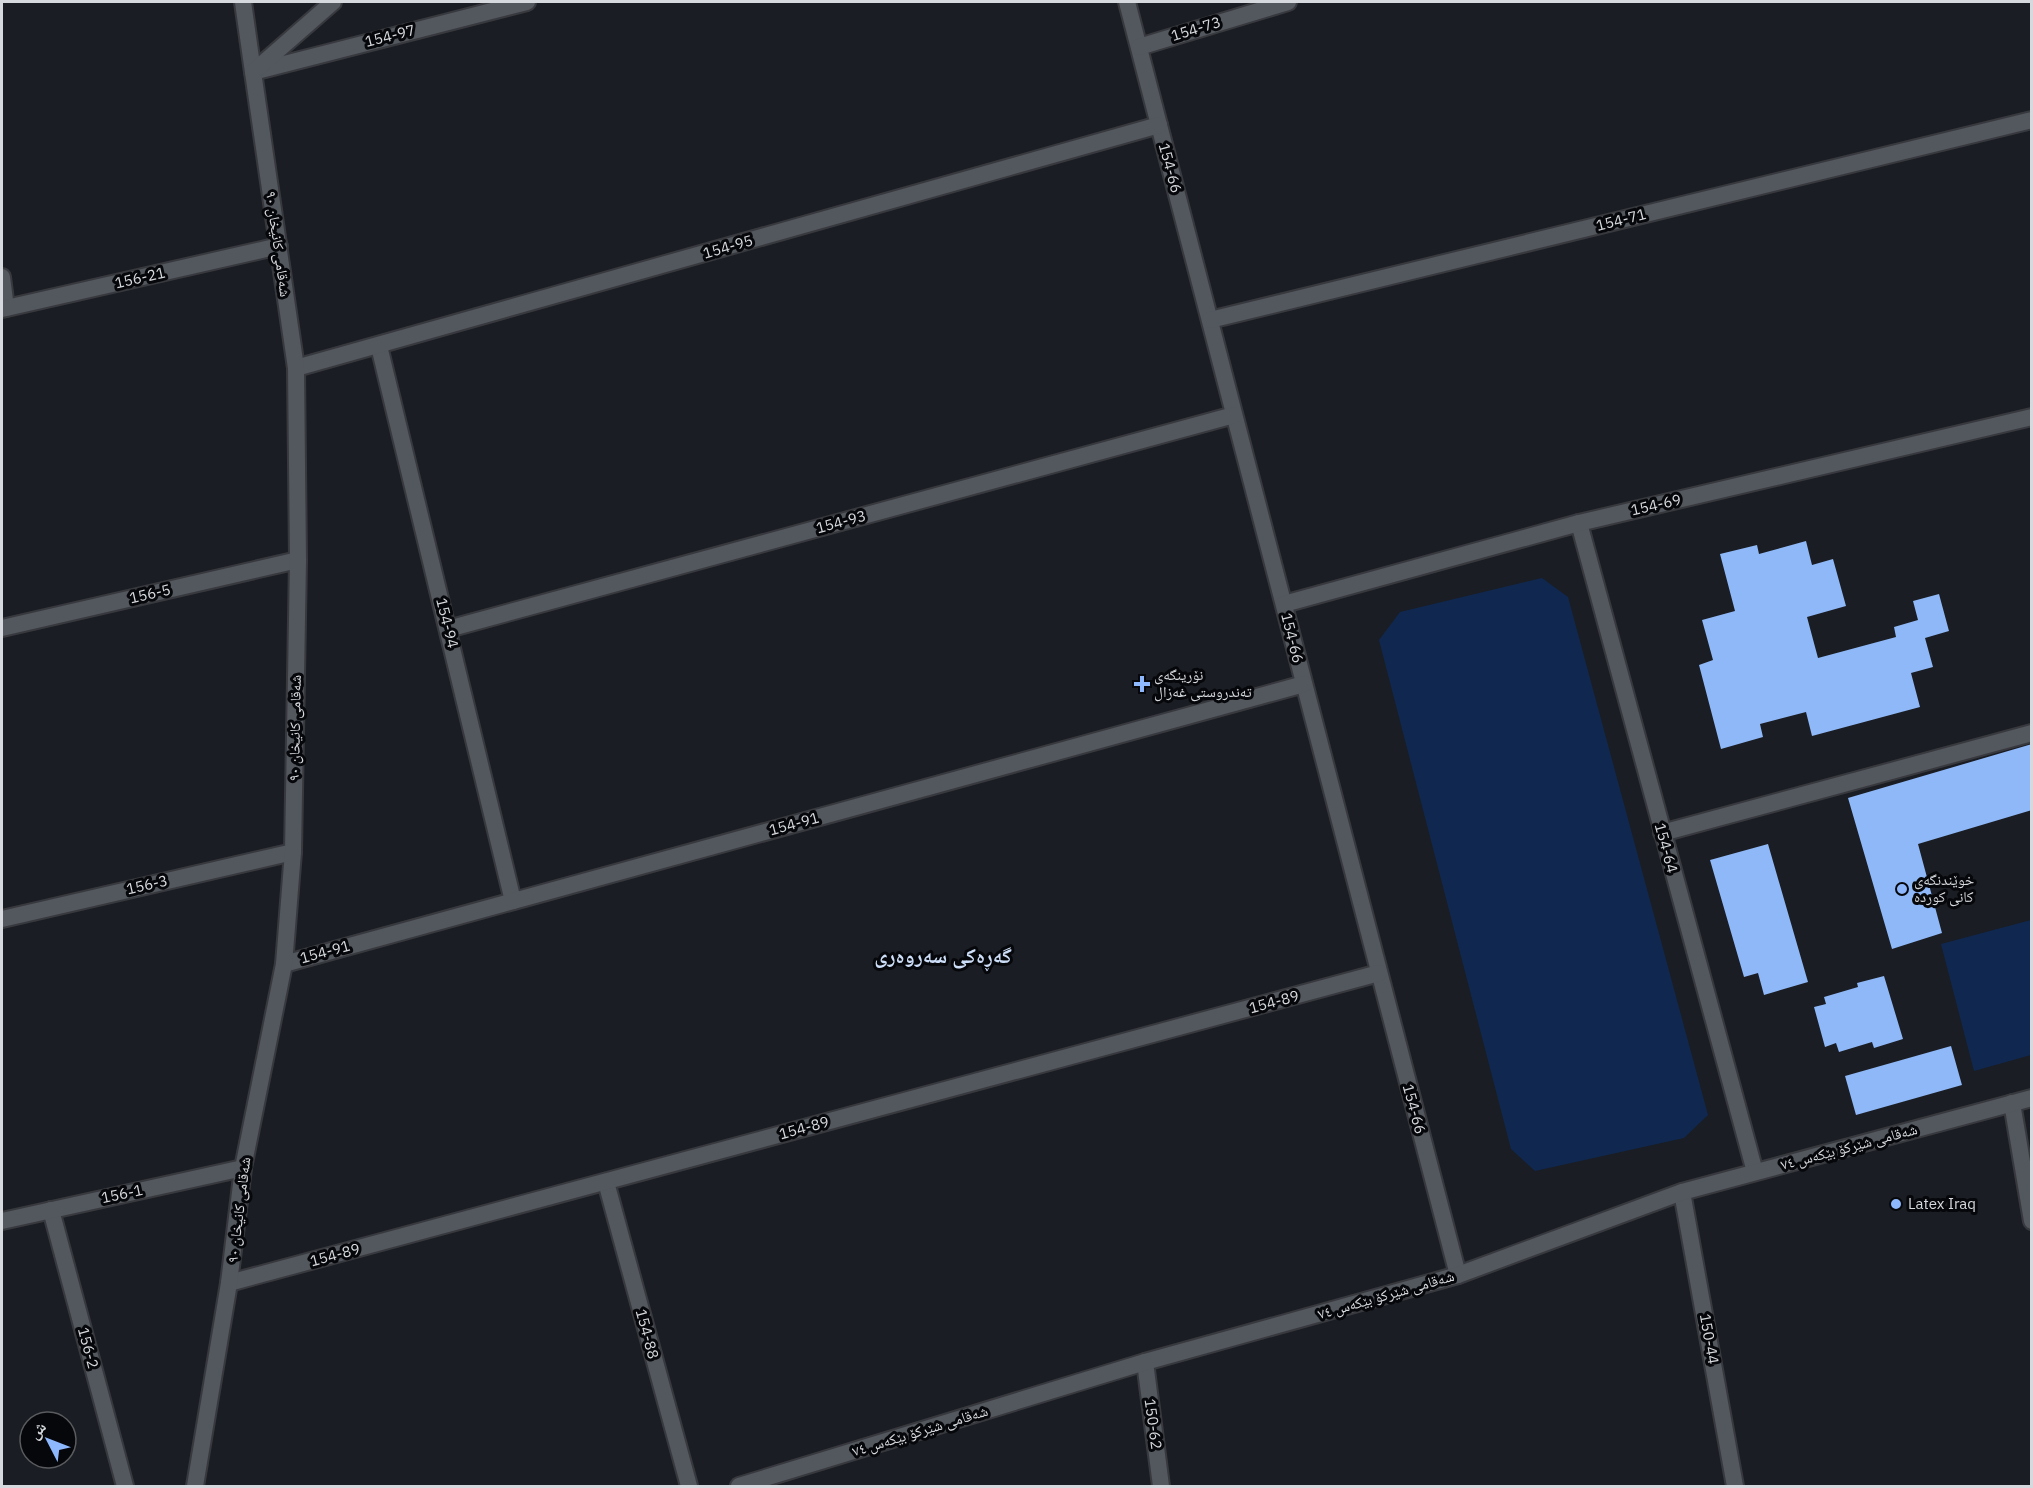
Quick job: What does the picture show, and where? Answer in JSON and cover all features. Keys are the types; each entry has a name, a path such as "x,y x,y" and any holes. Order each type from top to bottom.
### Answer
{"street":[{"name":"شەقامی کانیخان ٩٠","path":"195,1486 229,1283 243,1168 284,964 293,852 298,560 296,368 243,2"},
{"path":"254,72 333,2"},
{"name":"154-97","path":"254,72 528,2"},
{"name":"154-66","path":"1127,2 1458,1275"},
{"name":"154-73","path":"1139,47 1288,2"},
{"name":"154-71","path":"1210,320 2031,120"},
{"name":"154-95","path":"296,368 1159,125"},
{"name":"156-21","path":"4,309 279,246"},
{"path":"2,277 4,309"},
{"name":"154-94","path":"380,346 513,901"},
{"name":"154-93","path":"448,629 1234,415"},
{"name":"154-69","path":"1284,604 1579,523 2031,417"},
{"name":"154-64","path":"1579,523 1755,1172"},
{"name":"156-5","path":"2,628 298,560"},
{"name":"154-91","path":"284,964 1304,684"},
{"path":"1662,833 2031,733"},
{"name":"156-3","path":"2,919 293,852"},
{"name":"154-89","path":"229,1283 1379,973"},
{"name":"شەقامی شێرکۆ بێکەس ٧٤","path":"739,1486 1145,1362 1458,1275 1682,1192 2031,1098"},
{"path":"2012,1103 2031,1221"},
{"name":"156-1","path":"2,1221 243,1168"},
{"name":"154-88","path":"606,1182 689,1486"},
{"name":"150-44","path":"1682,1192 1735,1486"},
{"name":"156-2","path":"51,1210 125,1486"},
{"name":"150-62","path":"1145,1362 1161,1486"}],"shaded area":[{"path":"1542,578 1568,597 1708,1115 1684,1138 1535,1171 1511,1149 1379,640 1400,612"},
{"path":"2031,920 2031,1055 1974,1071 1941,944"}],"building":[{"path":"1806,541 1812,565 1833,559 1846,606 1807,617 1818,658 1896,637 1894,627 1918,620 1913,601 1939,594 1949,631 1925,638 1933,667 1911,673 1920,707 1812,736 1806,712 1760,724 1763,737 1721,749 1699,665 1713,660 1702,620 1735,611 1720,554 1757,545 1759,554"},
{"name":"خوێندنگەی کانی کوردە","path":"2032,744 2032,810 1918,844 1942,933 1892,949 1848,798"},
{"path":"1768,844 1808,982 1764,995 1758,973 1744,977 1710,860"},
{"path":"1884,976 1903,1039 1874,1048 1872,1042 1839,1052 1836,1043 1825,1047 1814,1007 1826,1004 1824,997 1858,987 1857,983"},
{"path":"1951,1046 1962,1085 1856,1115 1845,1076"}],"place":[{"name":"نۆرینگەی تەندروستی غەزال","path":"1142,684"},
{"name":"خوێندنگەی کانی کوردە","path":"1902,889"},
{"name":"Latex Iraq","path":"1896,1204"}],"district":[{"name":"گەڕەکی سەروەری","path":"943,956"}]}
